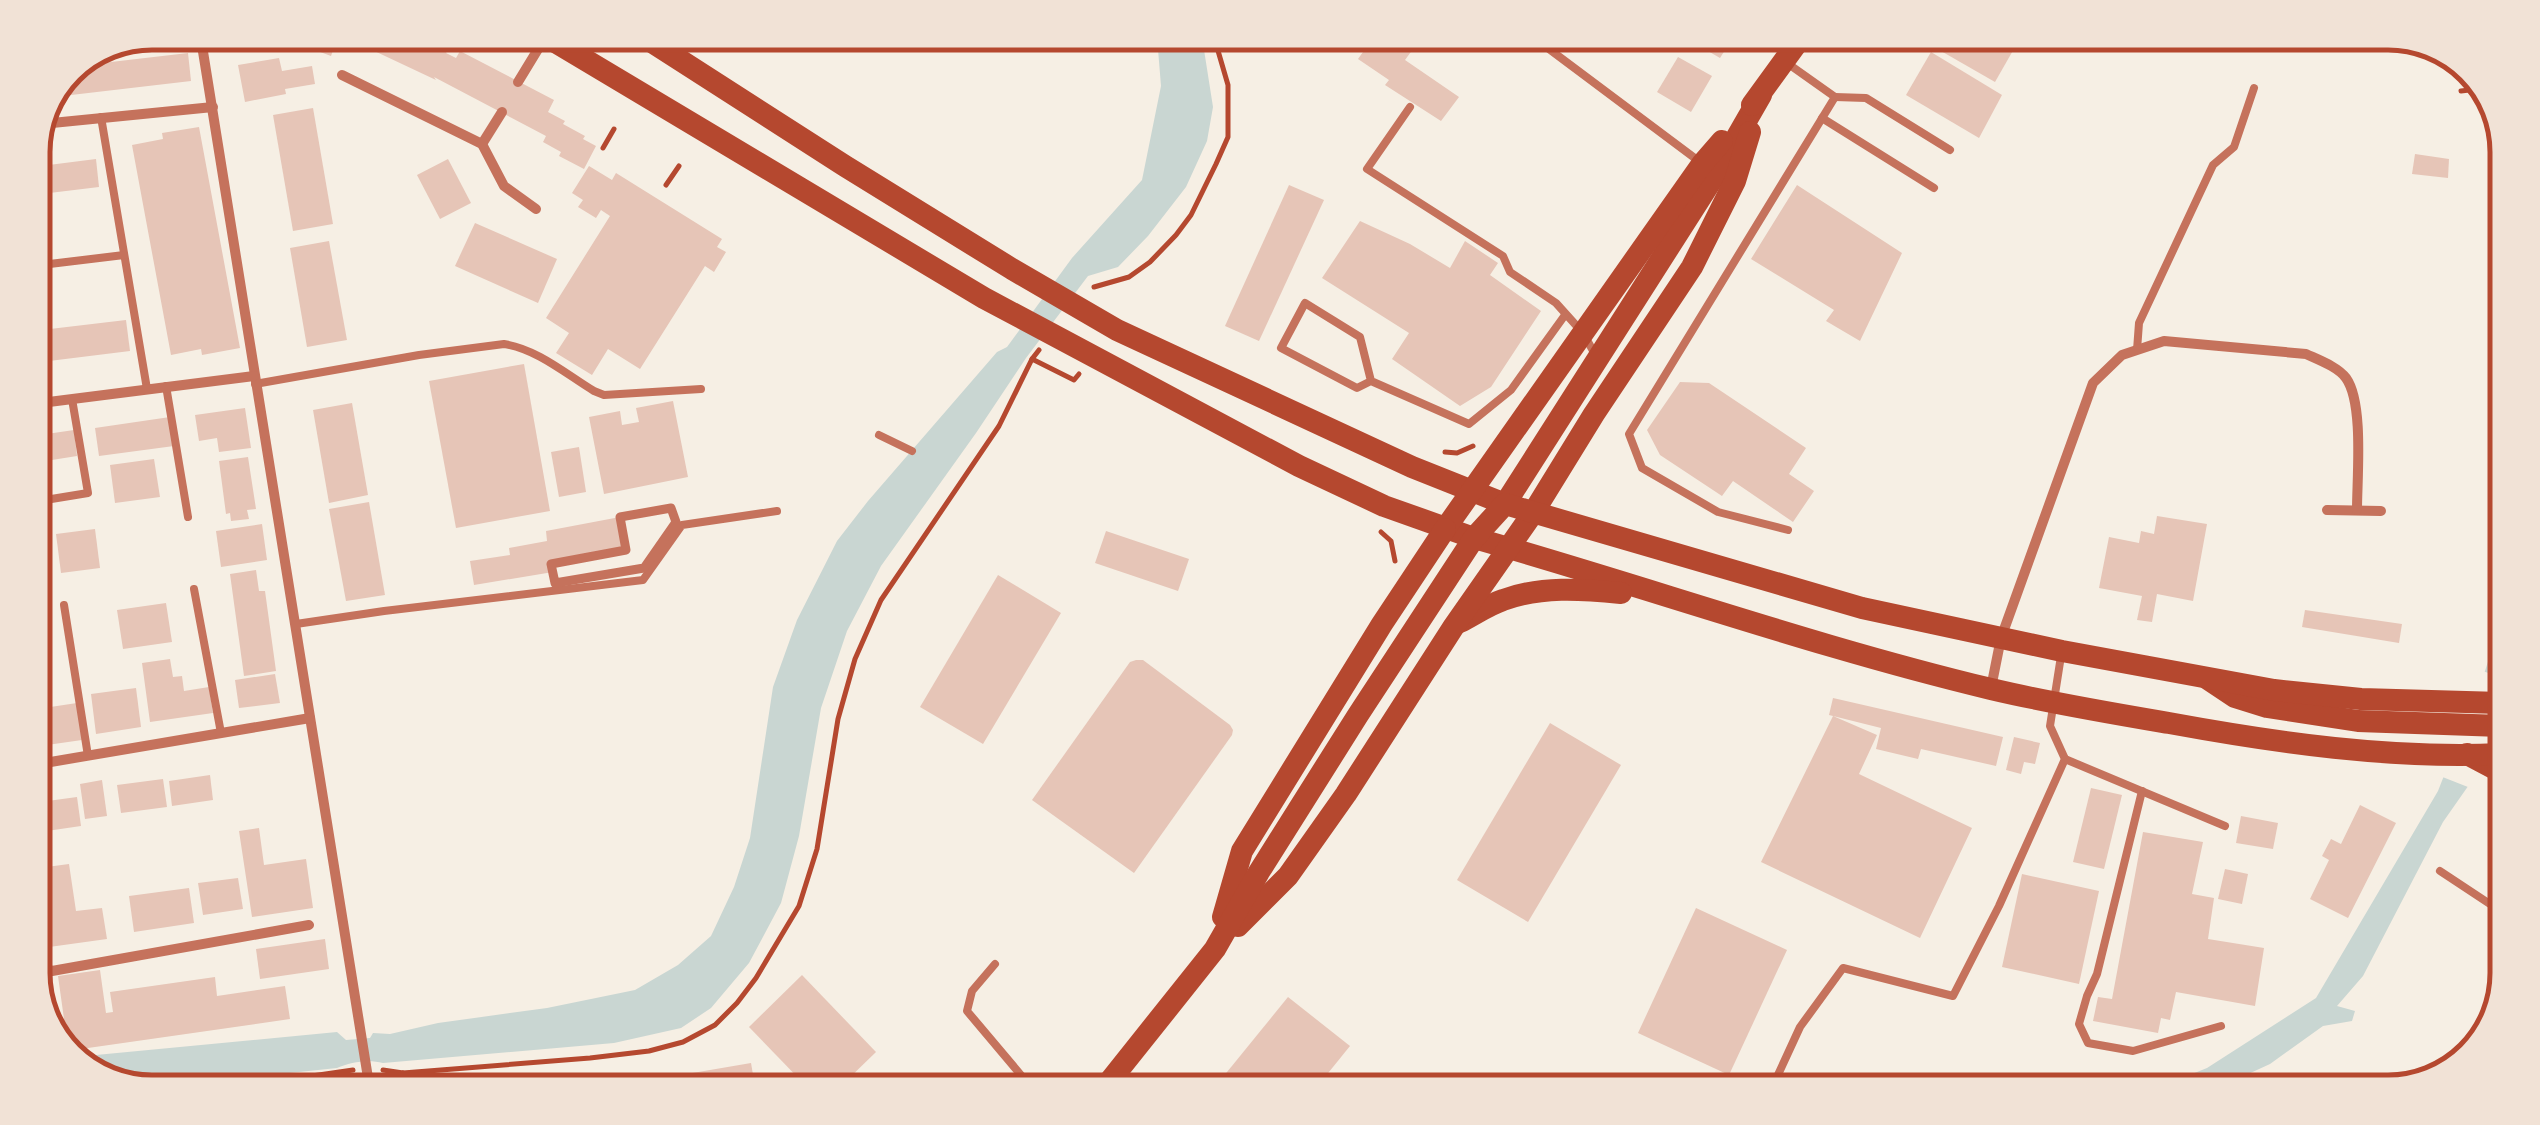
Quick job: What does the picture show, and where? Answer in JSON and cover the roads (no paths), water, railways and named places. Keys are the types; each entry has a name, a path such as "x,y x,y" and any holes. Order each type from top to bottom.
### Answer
{"main road":[{"path":"569,50 984,298 1299,466 1384,506 1664,596 1990,689 2251,737 2329,748 2482,759"},
{"path":"666,50 845,166 1117,330 1412,467 1505,504 1862,608 2062,652 2274,690 2490,717"},
{"path":"1214,949 1242,851 1382,624 1584,333 1793,50"},
{"path":"1115,1075 1214,949 1288,876 1533,513 1692,267 1735,181 1761,95"},
{"path":"1214,949 1358,715 1474,538 1505,504 1598,360 1708,170"},
{"path":"1454,626 1498,601 1528,592 1559,589 1664,596"}],"street":[{"path":"203,50 367,1075"},
{"path":"518,82 536,50"},
{"path":"342,76 482,144 504,186 536,209"},
{"path":"54,123 213,107"},
{"path":"482,144 502,112"},
{"path":"1990,689 2001,638 2092,383 2122,355 2164,341 2306,354 2346,376 2357,404 2357,510"},
{"path":"50,402 147,388 254,380"},
{"path":"670,508 676,522 644,568 554,583 551,564 626,550 620,517 670,508"},
{"path":"2327,510 2381,511"},
{"path":"50,762 310,718"},
{"path":"50,970 309,925"}],"lane":[{"path":"1550,50 1708,170"},
{"path":"1785,62 1834,96 1866,98 1950,150"},
{"path":"2137,350 2139,323 2213,164 2234,147 2254,88"},
{"path":"1788,530 1718,512 1642,468 1629,434 1834,96"},
{"path":"1410,107 1367,169 1503,256 1510,272 1556,303 1584,333 1598,360"},
{"path":"101,117 147,388"},
{"path":"1822,118 1934,188"},
{"path":"50,264 124,255"},
{"path":"1305,302 1360,337 1371,381 1357,388 1281,348 1305,302"},
{"path":"1371,381 1468,424 1510,390 1565,316"},
{"path":"254,380 504,344 534,353 594,392 701,390"},
{"path":"166,386 188,517"},
{"path":"50,499 88,492 72,399"},
{"path":"879,435 912,452"},
{"path":"296,624 643,580 682,525 777,512"},
{"path":"194,589 221,733"},
{"path":"64,605 88,756"},
{"path":"2062,652 2050,726 2065,759 2225,826"},
{"path":"1777,1075 1800,1027 1843,968 1952,996 2000,906 2065,759"},
{"path":"2142,791 2097,974 2079,1024 2088,1043 2133,1052 2222,1026"},
{"path":"2440,871 2490,904"},
{"path":"995,964 972,991 966,1012 1021,1075"}]}
